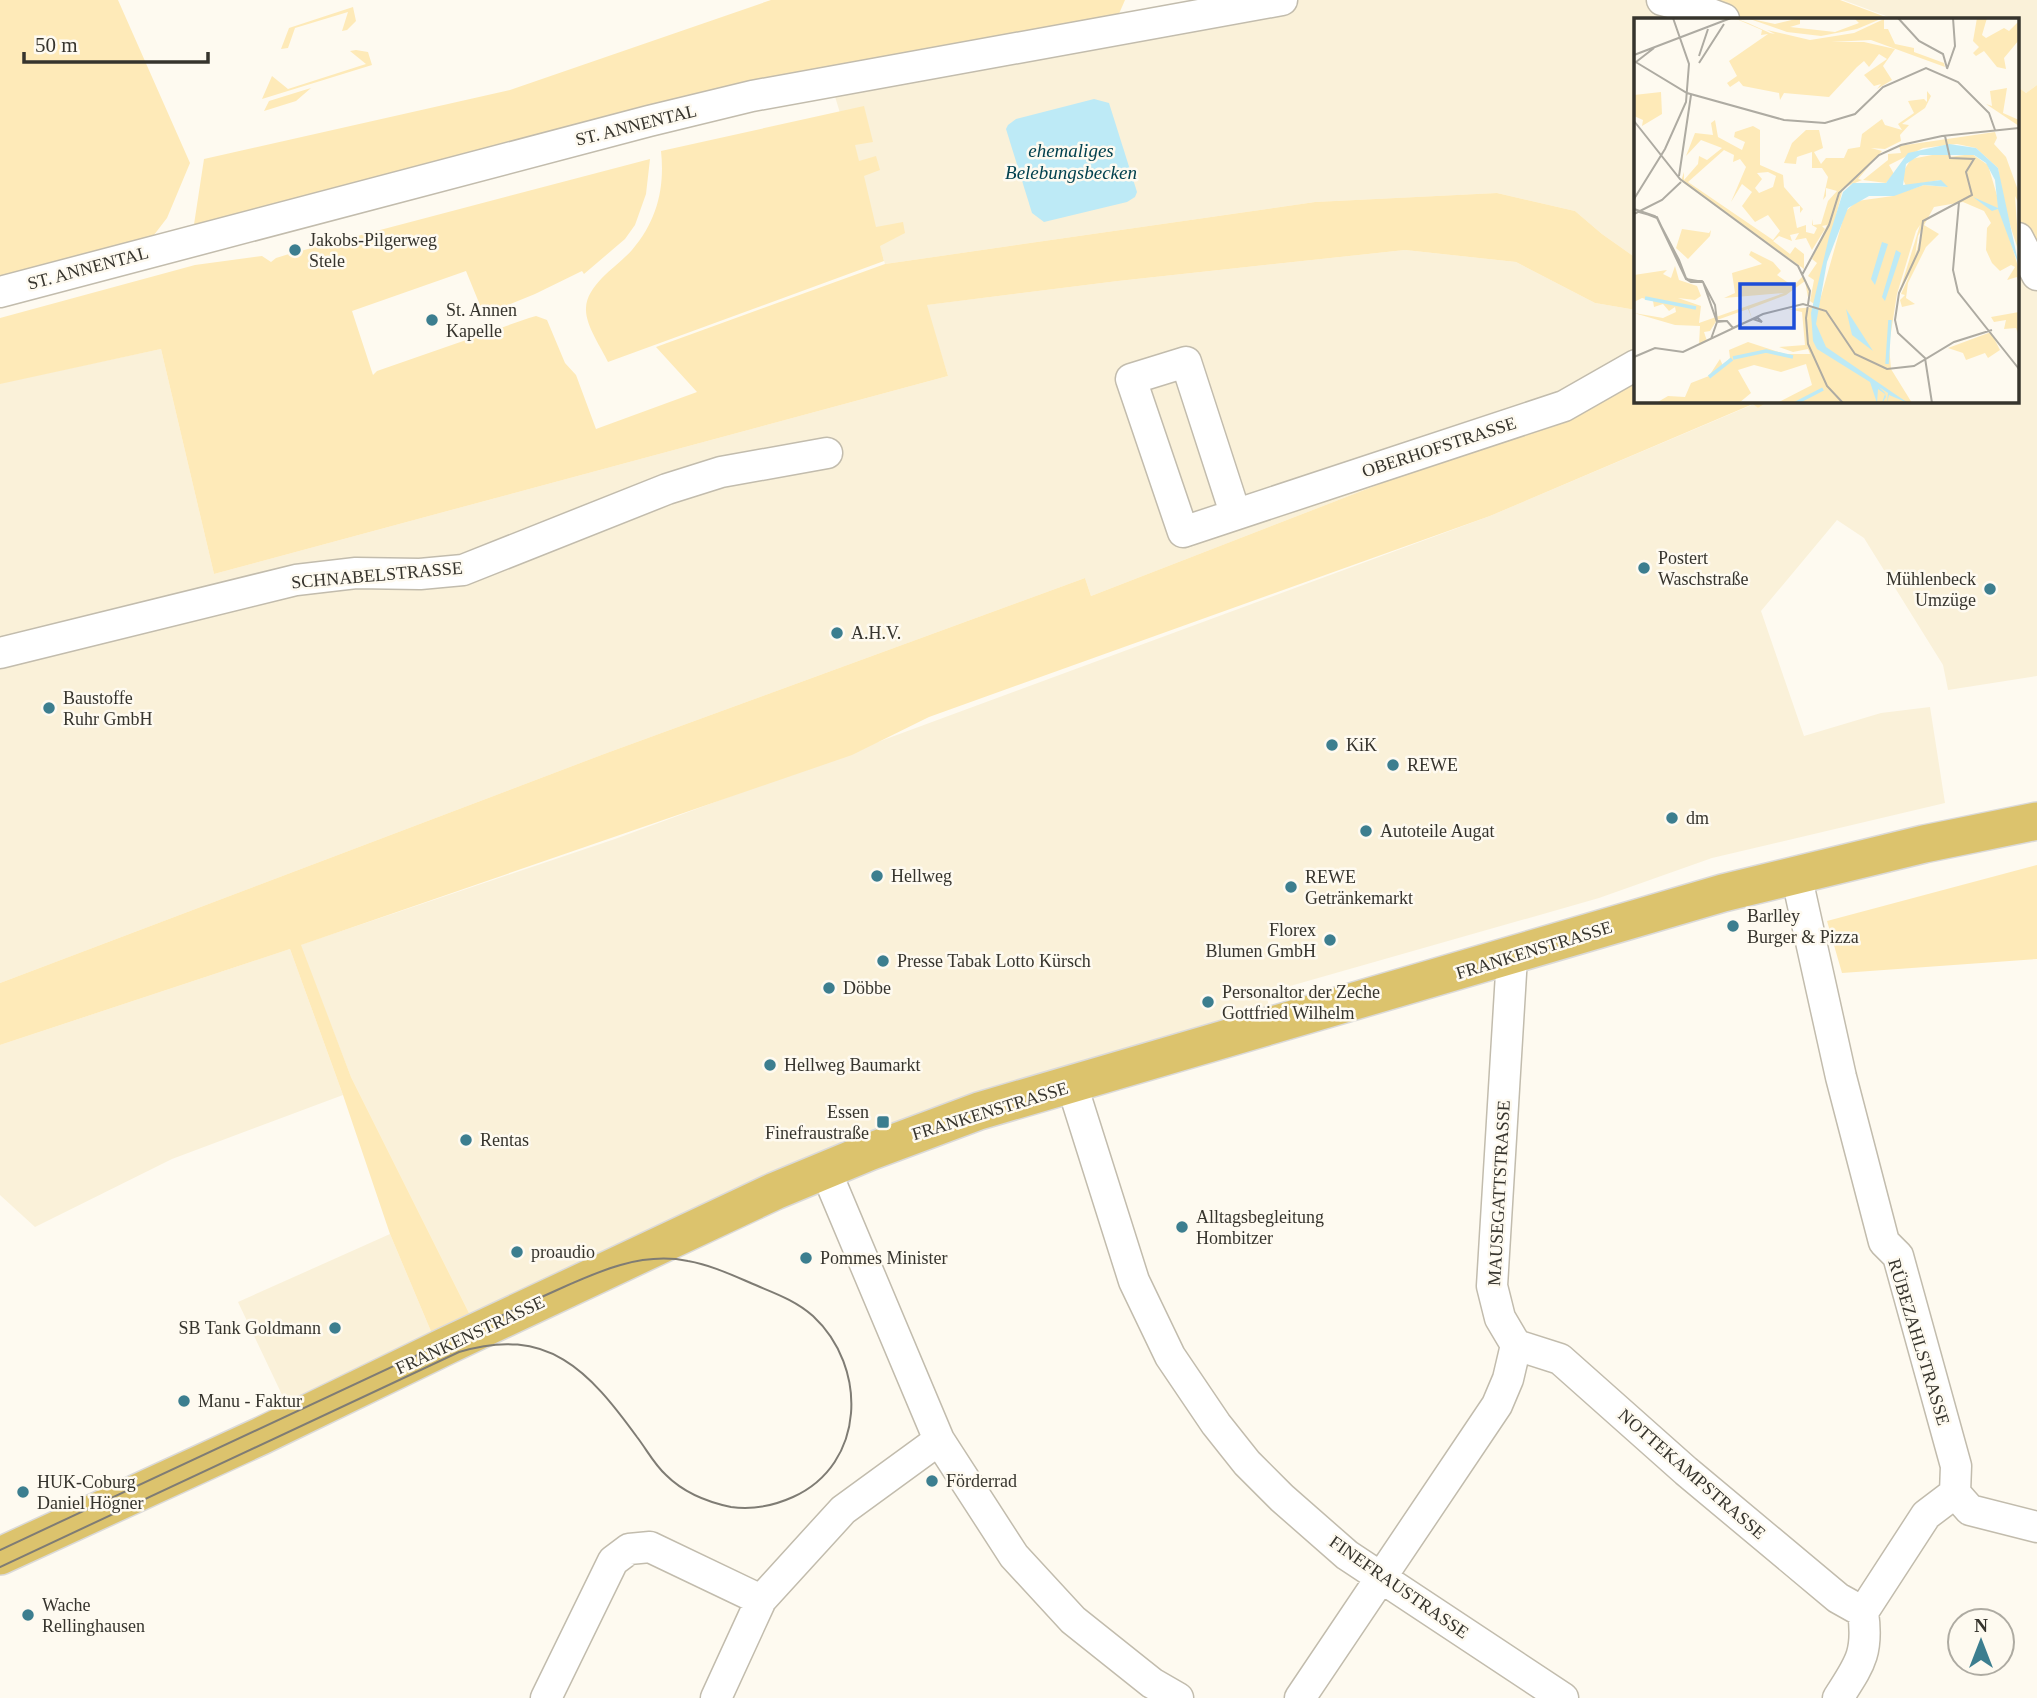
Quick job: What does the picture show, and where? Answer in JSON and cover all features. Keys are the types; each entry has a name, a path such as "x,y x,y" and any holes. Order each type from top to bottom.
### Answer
{"main road":[{"name":"FRANKENSTRASSE","path":"0,1556 261,1436 446,1346 825,1169 979,1111 1723,893 1924,844 2037,821"}],"street":[{"name":"ST. ANNENTAL","path":"0,292 752,96 1282,0"},
{"path":"1662,0 1721,18"},
{"path":"2020,243 2037,275"},
{"name":"OBERHOFSTRASSE","path":"1235,513 1186,362 1131,379 1183,532 1235,513 1247,513 1564,405 1634,366"},
{"name":"SCHNABELSTRASSE","path":"0,653 296,580 356,573 419,574 463,570 667,489 721,472 827,453"},
{"name":"RÜBEZAHLSTRASSE","path":"1796,874 1841,1076 1884,1242 1898,1256 1956,1466 1955,1493"},
{"name":"MAUSEGATTSTRASSE","path":"1512,957 1492,1286 1500,1318 1516,1345"},
{"name":"FINEFRAUSTRASSE","path":"1072,1085 1134,1281 1170,1356 1193,1393 1247,1463 1347,1555 1563,1698"},
{"path":"825,1169 939,1440 1014,1556 1073,1620 1152,1683 1178,1698"},
{"path":"1300,1698 1497,1405 1508,1379 1516,1345"},
{"name":"NOTTEKAMPSTRASSE","path":"1516,1345 1560,1359 1686,1471 1838,1598 1863,1612"},
{"path":"716,1698 761,1600 843,1510 939,1440"},
{"path":"1838,1698 1865,1651 1863,1612 1926,1516 1955,1493 1970,1510 2037,1527"},
{"path":"546,1698 614,1561 629,1549 650,1547 761,1600"}],"shaded area":[{"path":"0,0 118,0 190,163 167,218 147,244 0,283"},
{"path":"771,0 1125,0 1118,16 193,231 204,159 510,90"},
{"path":"1285,0 1658,0 1718,18 1634,18 1634,257 1575,211 1497,193 1315,202 885,264 831,83"},
{"path":"1670,0 1840,0 1888,18 1724,18"},
{"path":"1843,0 2037,0 2037,85 2026,93 2020,88 2020,18 1891,18"},
{"path":"353,7 356,21 347,30 342,31 348,12 295,28 288,48 281,49 289,28"},
{"path":"350,51 368,52 372,65 262,99 272,76 288,89 366,64"},
{"path":"2037,85 2037,243 2020,247 2020,88 2026,93"},
{"path":"311,88 296,101 264,111 269,101"},
{"path":"864,106 873,142 855,145 859,161 876,156 880,170 864,176 876,227 903,222 905,233 880,246 884,261 608,362 588,322 588,299 597,283 632,250 648,228 660,191 661,151"},
{"path":"650,159 646,194 635,225 625,239 584,274 582,271 484,315 466,271 352,311 373,375 377,371 536,316 547,320 565,363 576,375 596,429 697,392 656,347 885,264 1315,202 1497,193 1575,211 1634,257 1634,310 1595,303 1516,262 1405,250 927,305 948,376 214,574 161,349 0,384 0,318 195,265 262,256 271,262 289,254"},
{"path":"2037,243 2037,676 1948,690 1943,665 1864,538 1837,520 1761,611 1804,736 1881,713 1930,707 1945,803 1712,858 1599,898 1266,993 1273,1026 979,1109 477,1329 351,1077 300,945 615,839 1490,516 1754,404 1758,408 1767,402 2020,402 2020,247"},
{"path":"1405,250 1516,262 1595,303 1634,310 1634,372 1457,454 1091,596 1085,578 604,754 0,983 0,383 161,349 214,574 948,376 926,305"},
{"path":"1634,373 1634,402 1767,402 1758,408 1753,404 1490,516 929,717 852,755 301,945 351,1077 477,1329 438,1348 390,1234 290,949 0,1045 0,983 604,754 1085,578 1091,596 1457,454"},
{"path":"2037,865 2037,959 1842,973 1827,921"},
{"path":"290,949 343,1095 172,1159 35,1227 0,1195 0,1045"},
{"path":"390,1234 438,1348 293,1418 238,1302"}],"water":[{"name":"ehemaliges Belebungsbecken","path":"1094,99 1109,103 1137,192 1135,197 1127,202 1044,222 1032,213 1006,129 1016,119"}],"tram line":[{"path":"0,1550 537,1299 611,1268 649,1259 697,1263 792,1301 813,1316 831,1337 843,1361 850,1387 851,1413 846,1439 835,1462 817,1482 778,1503 739,1508 696,1496 680,1487 658,1466 601,1392 583,1374 563,1360 542,1350 518,1345 490,1345 459,1352 0,1567"}],"place":[{"name":"Jakobs-Pilgerweg Stele","path":"295,250"},
{"name":"St. Annen Kapelle","path":"432,320"},
{"name":"Postert Waschstraße","path":"1644,568"},
{"name":"Mühlenbeck Umzüge","path":"1990,589"},
{"name":"A.H.V.","path":"837,633"},
{"name":"Baustoffe Ruhr GmbH","path":"49,708"},
{"name":"KiK","path":"1332,745"},
{"name":"REWE","path":"1393,765"},
{"name":"dm","path":"1672,818"},
{"name":"Autoteile Augat","path":"1366,831"},
{"name":"Hellweg","path":"877,876"},
{"name":"REWE Getränkemarkt","path":"1291,887"},
{"name":"Barlley Burger & Pizza","path":"1733,926"},
{"name":"Florex Blumen GmbH","path":"1330,940"},
{"name":"Presse Tabak Lotto Kürsch","path":"883,961"},
{"name":"Döbbe","path":"829,988"},
{"name":"Personaltor der Zeche Gottfried Wilhelm","path":"1208,1002"},
{"name":"Hellweg Baumarkt","path":"770,1065"},
{"name":"Essen Finefraustraße","path":"883,1122"},
{"name":"Rentas","path":"466,1140"},
{"name":"Alltagsbegleitung Hombitzer","path":"1182,1227"},
{"name":"proaudio","path":"517,1252"},
{"name":"Pommes Minister","path":"806,1258"},
{"name":"SB Tank Goldmann","path":"335,1328"},
{"name":"Manu - Faktur","path":"184,1401"},
{"name":"Förderrad","path":"932,1481"},
{"name":"HUK-Coburg Daniel Högner","path":"23,1492"},
{"name":"Wache Rellinghausen","path":"28,1615"}]}
